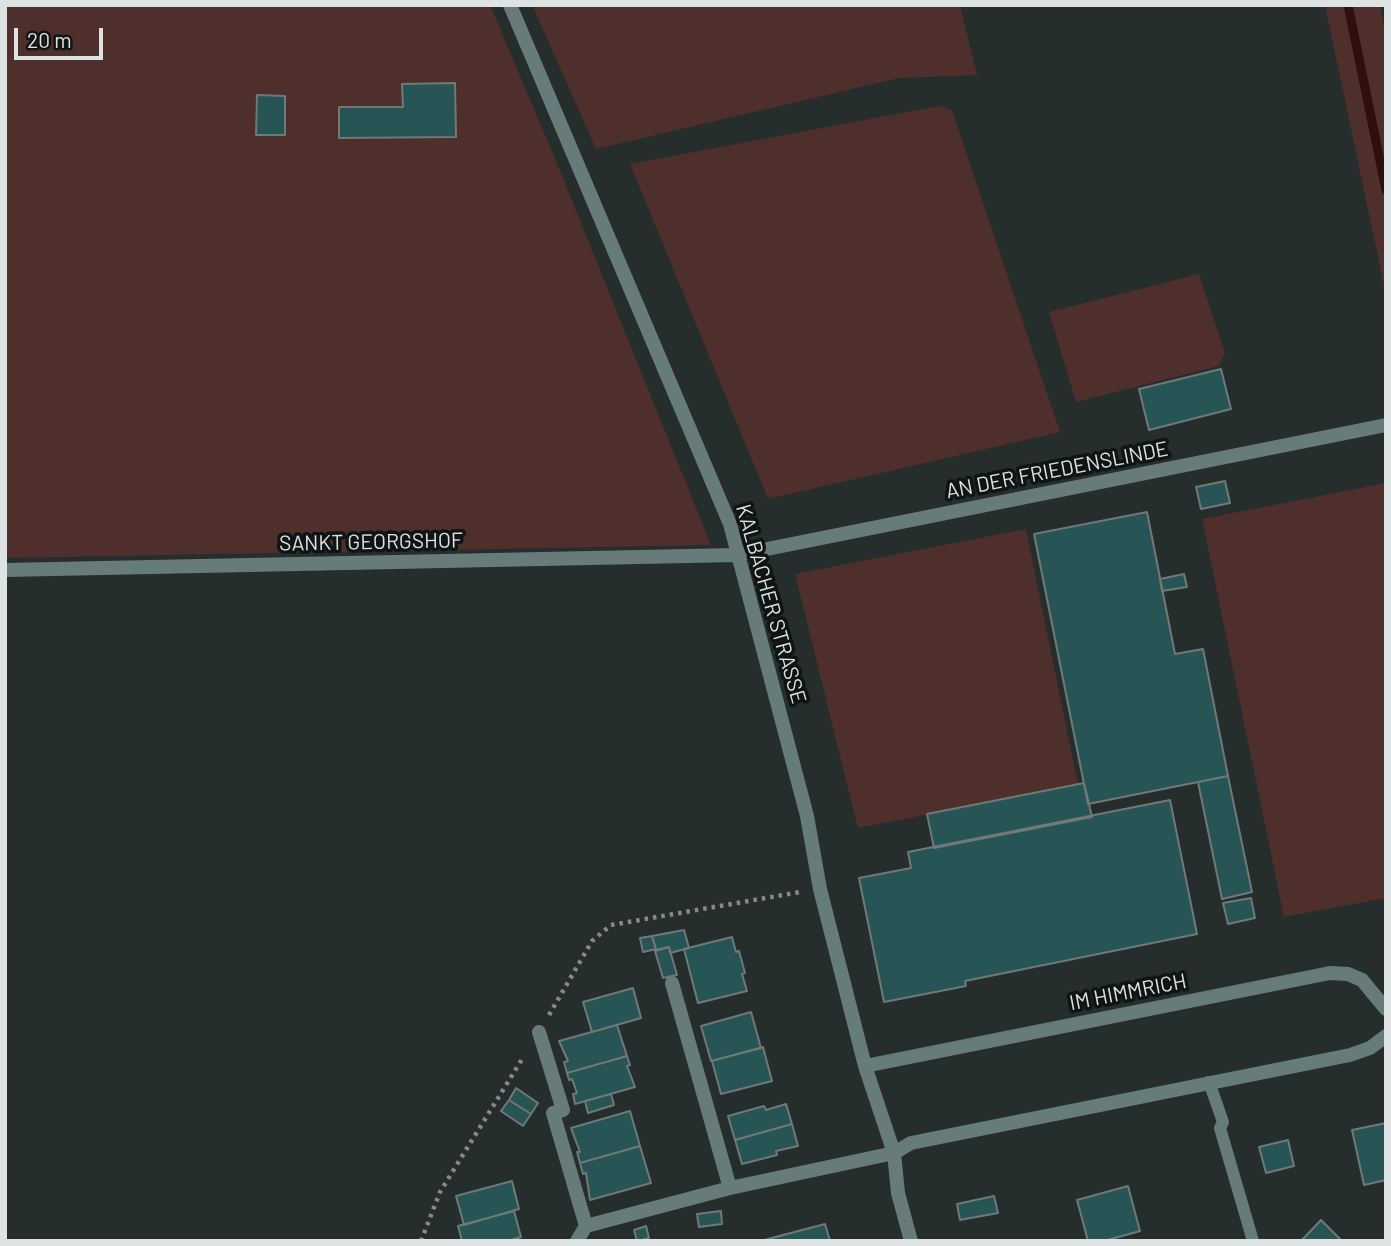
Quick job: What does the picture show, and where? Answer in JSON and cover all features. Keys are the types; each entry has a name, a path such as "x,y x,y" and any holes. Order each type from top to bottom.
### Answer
{"street":[{"name":"KALBACHER STRASSE","path":"510,5 730,524 807,816 820,889 865,1066 894,1153 898,1193 911,1241"},
{"name":"AN DER FRIEDENSLINDE","path":"737,555 1386,425"},
{"name":"SANKT GEORGSHOF","path":"5,570 737,555"},
{"name":"IM HIMMRICH","path":"865,1066 1330,973 1348,974 1362,981 1386,1009"},
{"path":"672,983 730,1188"},
{"path":"539,1032 563,1110 553,1113 586,1226"},
{"path":"577,1241 586,1226 730,1188 894,1153 911,1143 1350,1055 1370,1048 1386,1036"}],"lane":[{"path":"1209,1082 1223,1122 1220,1128 1253,1241"}],"path":[{"path":"419,1240 440,1192 592,941 611,925 820,889"}],"shaded area":[{"path":"5,5 490,5 711,545 5,558"},
{"path":"532,5 960,5 977,75 899,78 596,149"},
{"path":"1325,5 1380,5 1386,39 1386,295"},
{"path":"939,106 952,110 1060,432 768,499 630,164"},
{"path":"1199,274 1225,353 1218,366 1076,402 1049,312"},
{"path":"1386,483 1386,898 1284,917 1202,519"},
{"path":"1026,529 1078,785 858,828 795,574"}],"building":[{"path":"455,83 456,137 339,138 339,107 403,107 402,84"},
{"path":"257,95 285,96 285,135 256,135"},
{"path":"1221,369 1231,409 1149,430 1139,389"},
{"path":"1225,481 1230,503 1201,509 1196,487"},
{"path":"1147,512 1175,654 1203,649 1228,776 1088,804 1034,534"},
{"path":"1184,574 1187,587 1162,591 1160,579"},
{"path":"1228,776 1252,892 1222,899 1198,782"},
{"path":"1084,783 1092,817 934,848 927,814"},
{"path":"1170,800 1197,934 965,981 966,986 884,1002 859,878 911,868 908,852"},
{"path":"1251,898 1255,918 1228,924 1223,903"},
{"path":"684,930 689,948 670,953 669,947 656,950 652,936"},
{"path":"652,936 656,949 643,952 640,938"},
{"path":"732,937 736,952 739,951 747,991 698,1003 684,949"},
{"path":"669,947 677,975 663,978 655,951"},
{"path":"633,988 641,1018 592,1032 583,1002"},
{"path":"751,1012 761,1048 711,1061 701,1026"},
{"path":"617,1025 627,1056 567,1073 564,1062 568,1061 559,1041"},
{"path":"763,1047 772,1081 721,1094 712,1061"},
{"path":"627,1056 630,1065 627,1066 635,1087 575,1104 573,1094 577,1093 567,1073"},
{"path":"516,1088 538,1103 531,1114 509,1100"},
{"path":"611,1094 614,1105 588,1113 585,1101"},
{"path":"509,1100 531,1114 523,1126 501,1111"},
{"path":"786,1104 792,1124 735,1140 728,1116 764,1106 766,1110"},
{"path":"630,1111 640,1146 580,1163 577,1152 580,1152 571,1128"},
{"path":"1386,1123 1386,1180 1364,1185 1352,1130"},
{"path":"792,1124 798,1146 776,1151 777,1155 742,1164 735,1140"},
{"path":"1288,1140 1294,1166 1266,1173 1259,1147"},
{"path":"640,1146 651,1183 590,1200 586,1173 583,1174 580,1163"},
{"path":"512,1181 519,1209 464,1225 456,1196"},
{"path":"1128,1186 1140,1231 1104,1241 1088,1241 1077,1200"},
{"path":"994,1196 998,1213 960,1220 957,1204"},
{"path":"514,1211 521,1237 507,1241 462,1241 458,1226"},
{"path":"721,1211 722,1224 699,1227 697,1214"},
{"path":"1321,1220 1342,1241 1301,1241"},
{"path":"825,1224 830,1241 761,1241 783,1235"},
{"path":"646,1226 649,1238 637,1241 634,1230"}],"waterway":[{"path":"1348,5 1386,190"}]}
